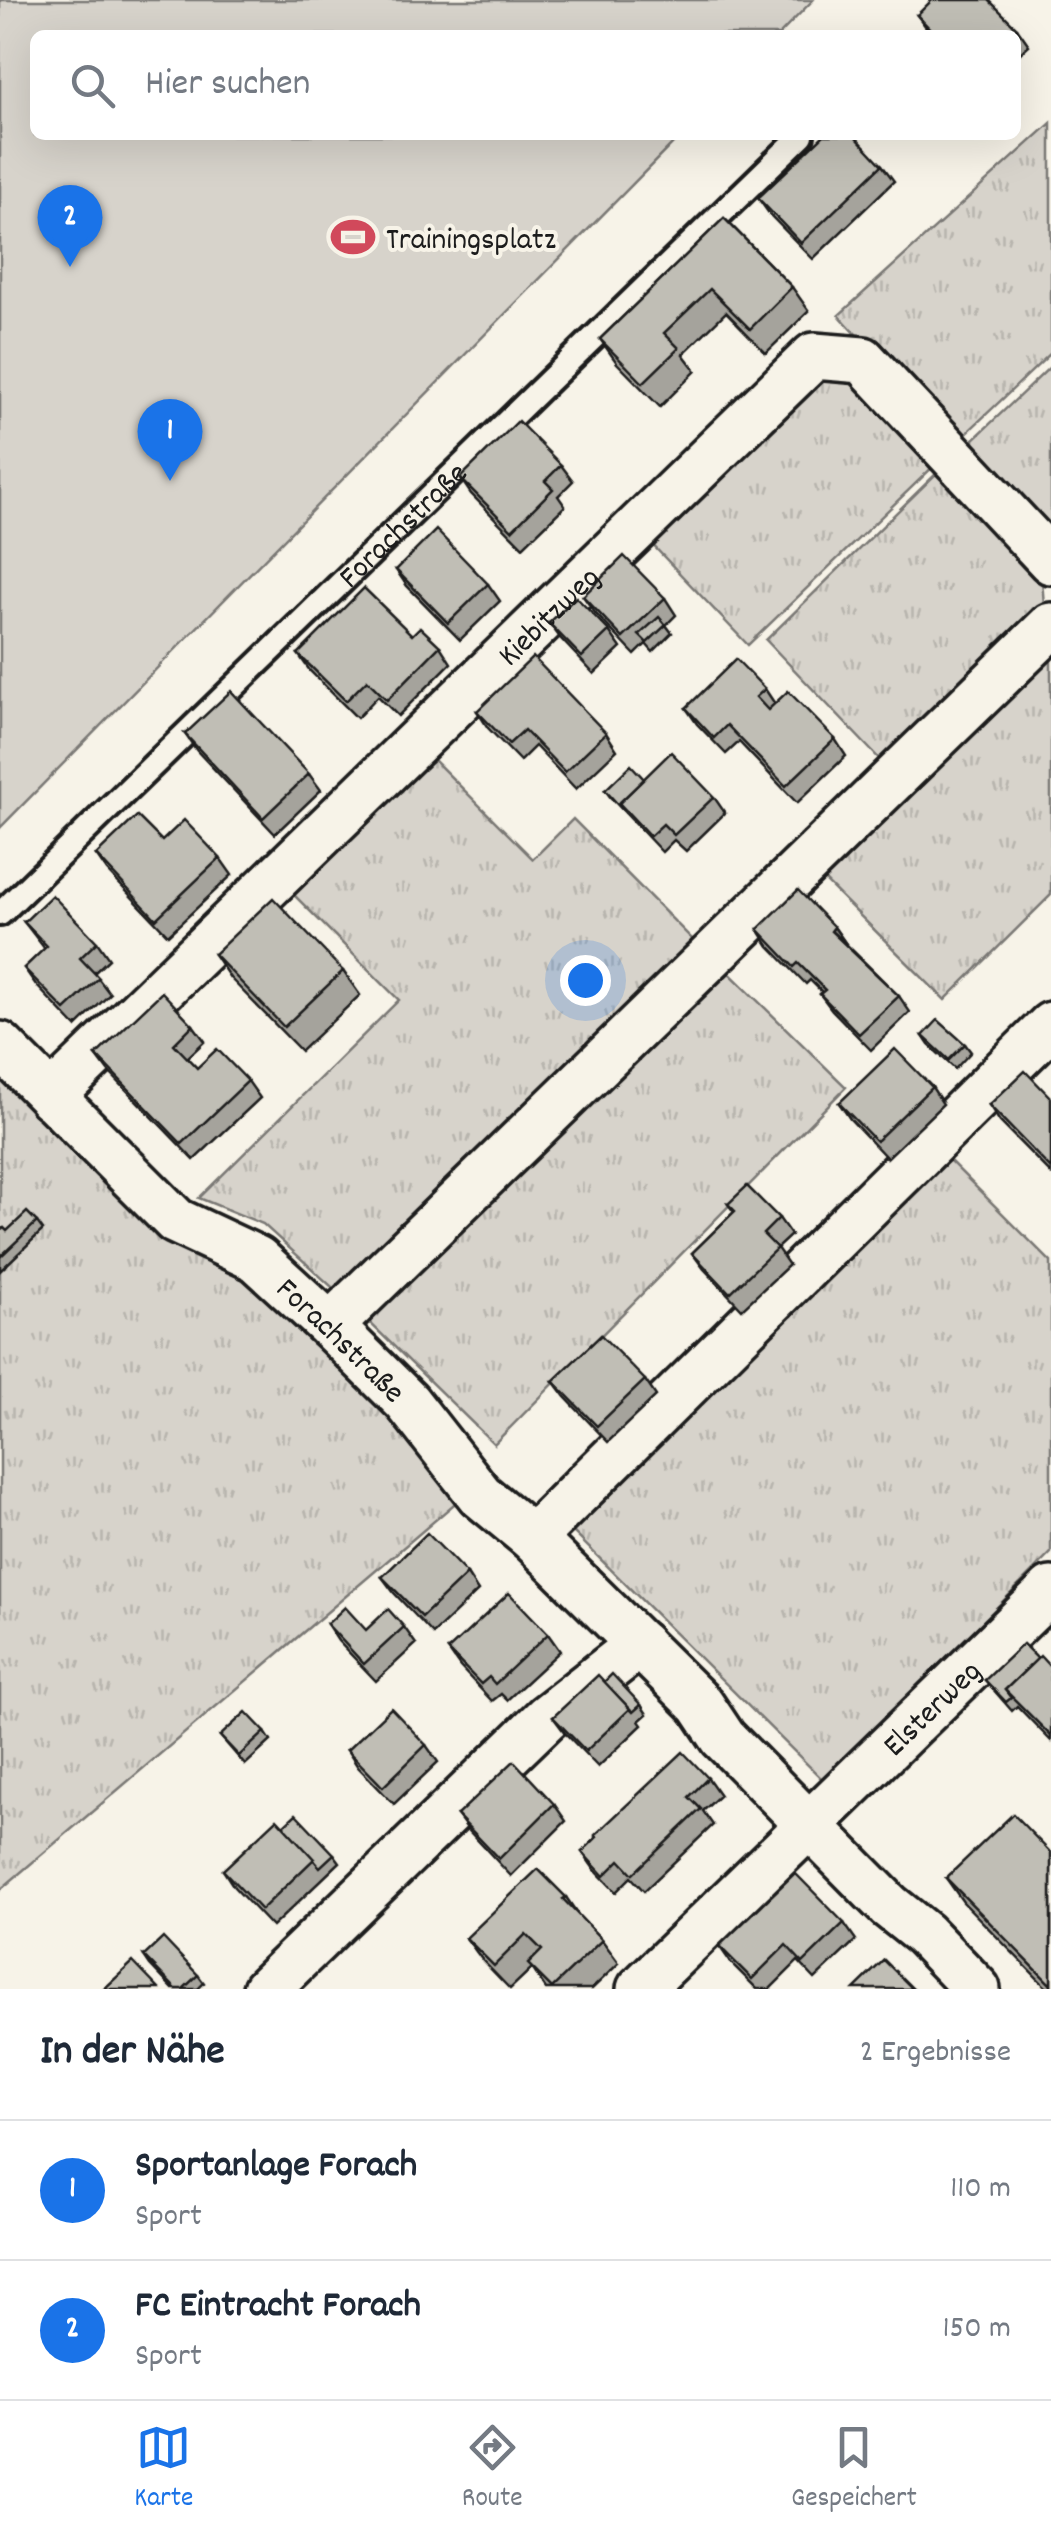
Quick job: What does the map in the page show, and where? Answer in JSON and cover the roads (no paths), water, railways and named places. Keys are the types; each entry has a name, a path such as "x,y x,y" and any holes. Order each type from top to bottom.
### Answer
{"street":[{"name":"Kiebitzweg","path":"51,1097 814,356 863,360 1051,561"},
{"path":"330,1326 1051,626"},
{"path":"532,1538 1051,1025"},
{"name":"Forachstraße","path":"0,1045 176,1221 256,1259 330,1326 407,1402 480,1495 532,1538 640,1644 701,1705 723,1738 977,1989"},
{"name":"Elsterweg","path":"640,1989 1051,1590"},
{"path":"266,1989 547,1717 640,1644"}],"lane":[{"name":"Forachstraße","path":"0,914 797,140"}],"place":[{"name":"Trainingsplatz","path":"353,237"},
{"name":"FC Eintracht Forach","path":"70,267"},
{"name":"Sportanlage Forach","path":"170,481"}]}
